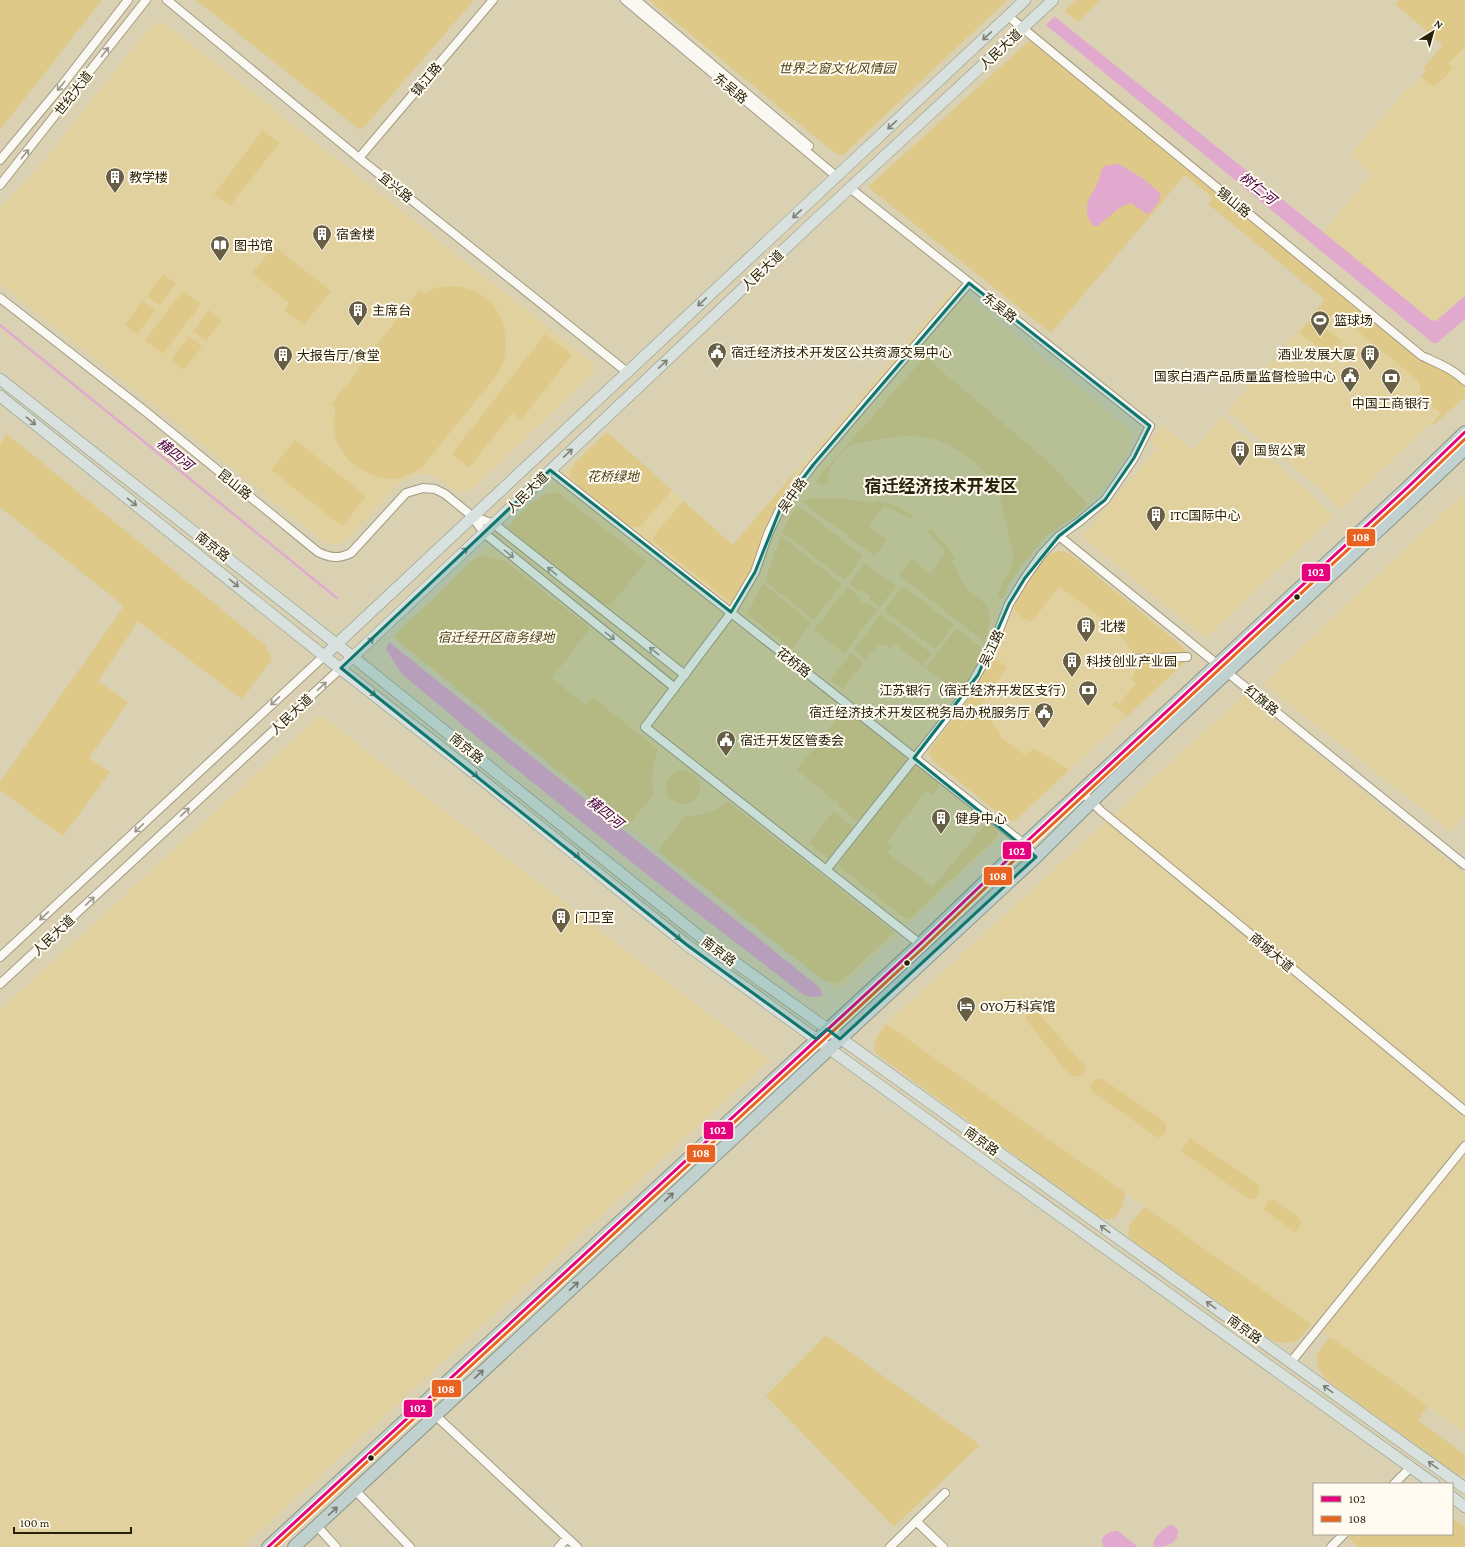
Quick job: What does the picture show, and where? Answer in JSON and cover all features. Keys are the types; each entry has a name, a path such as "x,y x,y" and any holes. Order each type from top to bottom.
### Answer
{"highway":[{"path":"268,1547 920,944 1080,791 1408,487 1465,432"},
{"path":"294,1547 435,1414 1036,856 1228,672 1465,449"}],"main road":[{"name":"人民大道","path":"324,656 1025,0"},
{"name":"人民大道","path":"341,668 850,188 1053,0"},
{"name":"南京路","path":"0,379 353,656 704,940 1465,1488"},
{"name":"南京路","path":"0,396 324,656 475,774 687,945 992,1167 1433,1483"},
{"path":"1453,1498 1465,1507"}],"street":[{"name":"世纪大道","path":"0,160 63,84 128,0"},
{"name":"世纪大道","path":"0,185 146,0"},
{"name":"宜兴路","path":"166,0 359,158 627,372"},
{"name":"镇江路","path":"359,158 493,0"},
{"name":"东吴路","path":"625,0 838,174"},
{"name":"东吴路","path":"636,0 838,174"},
{"name":"锡山路","path":"1008,16 1024,27 1424,352 1450,364 1465,375"},
{"name":"锡山路","path":"1024,27 1422,356 1446,366 1465,381"},
{"name":"东吴路","path":"850,188 1150,426"},
{"name":"吴中路","path":"826,870 645,726 731,613 755,572 768,534 781,507 813,465 969,283"},
{"name":"昆山路","path":"0,298 145,411 318,552 326,556 345,556 351,552 406,493 415,490 423,488 435,489 445,494 472,516"},
{"name":"吴江路","path":"826,870 967,692 992,648 1009,604 1042,554 1059,536 1079,522 1105,500 1134,458 1150,426"},
{"name":"花桥路","path":"550,470 1024,844 1036,856"},
{"path":"472,516 494,524 685,675"},
{"path":"472,516 484,533 675,688"},
{"name":"红旗路","path":"1059,536 1465,865"},
{"name":"人民大道","path":"0,957 324,656"},
{"path":"1128,659 1187,657"},
{"name":"人民大道","path":"0,984 341,668"},
{"name":"商城大道","path":"1080,791 1091,802 1465,1111"},
{"path":"826,870 920,944"},
{"path":"1291,1362 1465,1146"},
{"path":"435,1414 577,1547"},
{"path":"1395,1483 1411,1467"},
{"path":"355,1490 410,1547"},
{"path":"890,1547 945,1492"},
{"path":"916,1521 943,1547"},
{"path":"317,1526 336,1547"},
{"path":"1332,1547 1343,1535"},
{"path":"559,1547 567,1538"}],"highlighted area":[{"path":"969,283 1150,426 1134,458 1105,500 1059,536 1025,578 1009,604 978,675 914,758 1036,857 840,1039 827,1029 816,1039 687,945 341,668 550,470 731,612 755,572 781,507 813,465"}],"shaded area":[{"path":"156,22 169,26 593,363 594,373 473,488 461,492 428,474 420,474 410,477 399,483 346,541 338,544 325,543 0,284 0,208 38,168 149,28"},
{"path":"1465,47 1465,296 1436,321 1431,320 1323,232 1372,174 1350,155 1409,86 1412,88 1422,77 1434,87 1453,69 1448,63"},
{"path":"955,285 1135,434 1122,460 1108,482 1074,517 1046,536 1021,567 1007,588 986,646 967,682 935,726 909,757 999,829 1001,837 842,987 837,989 658,851 393,637 607,432 733,545"},
{"name":"酒业发展大厦","path":"1325,300 1451,404 1340,510 1321,489 1227,411"},
{"path":"1222,417 1307,490 1333,517 1206,638 1082,537 1157,448 1150,442 1163,425 1193,450"},
{"path":"1465,492 1465,814 1451,831 1263,684"},
{"path":"1063,551 1070,554 1182,646 1187,653 1185,662 1181,666 1015,821 1011,821 1006,819 932,760 929,753 930,749 970,697 989,663 1020,593 1051,553"},
{"path":"1244,695 1465,875 1465,1433 886,1024"},
{"path":"320,715 769,1060 243,1547 0,1547 0,1010"}],"green space":[{"path":"0,0 102,0 0,130"},
{"path":"196,0 474,0 367,124 360,130"},
{"name":"世界之窗文化风情园","path":"649,0 1007,0 842,156 831,150"},
{"path":"1076,0 1101,0 1078,22 1064,11"},
{"path":"1399,0 1465,0 1465,47 1448,63 1453,69 1434,87 1421,77 1426,71 1423,68 1443,45 1395,4"},
{"path":"1030,40 1036,43 1413,354 1448,372 1465,385 1465,397 1434,425 1432,423 1441,413 1419,395 1419,382 1342,318 1336,316 1319,319 1312,314 1325,300 1208,204 1213,198 1185,175 1051,333 868,187"},
{"path":"263,130 279,143 230,206 214,194"},
{"path":"274,246 331,291 304,325 284,310 289,304 288,302 252,273"},
{"path":"163,274 176,284 160,305 147,296"},
{"path":"457,286 472,290 489,301 497,310 502,320 506,342 502,365 497,375 422,467 411,474 393,479 374,476 365,472 349,460 338,444 334,426 335,407 331,405 420,289 425,293 438,287"},
{"path":"183,291 201,304 163,354 145,340"},
{"path":"143,301 155,311 137,334 125,325"},
{"path":"209,310 222,320 206,341 193,331"},
{"name":"篮球场","path":"1311,318 1342,341 1331,356 1299,333"},
{"path":"545,334 572,355 521,420 512,413 469,468 452,454"},
{"path":"189,336 202,346 184,370 171,360"},
{"path":"925,357 1044,458 1088,504 1074,517 1046,536 1021,567 1007,588 1004,598 1000,598 998,593 1009,571 1013,557 1001,502 995,485 989,477 964,454 943,443 923,437 905,436 878,439 851,445 842,452 834,462 829,470 825,483 822,485 816,480"},
{"name":"花桥绿地","path":"607,432 672,490 640,527 630,527 579,486 571,477 571,470 575,463"},
{"path":"7,434 265,645 271,657 271,661 242,699 138,621 98,681 128,702 89,758 110,772 63,836 0,790 0,782 124,606 0,507 0,444"},
{"path":"295,440 366,496 342,526 271,470"},
{"path":"796,471 769,518 762,533 755,564 733,604 654,542 653,538 655,534 683,501 733,545"},
{"path":"554,492 561,495 646,561 611,605 602,604 507,527 534,501"},
{"path":"812,498 841,498 874,503 876,500 896,506 914,516 911,519 896,511 884,507 869,526 887,540 875,556 801,501"},
{"path":"798,506 863,556 845,580 782,532"},
{"path":"930,528 945,544 955,558 952,561 967,589 986,605 990,615 990,620 984,642 899,575 911,559 930,574 946,553 928,532"},
{"path":"781,536 842,584 814,620 765,581"},
{"path":"1058,551 1063,551 1070,554 1182,646 1187,653 1185,662 1126,717 1121,711 1112,705 1115,701 1119,704 1136,683 1131,679 1136,668 1134,657 1128,645 1118,633 1106,622 1059,587 1033,620 1030,621 1025,619 1014,609 1013,606 1021,590 1036,566 1050,555"},
{"name":"宿迁经开区商务绿地","path":"481,556 505,561 590,628 552,678 585,705 592,697 658,749 654,760 653,771 654,794 627,827 393,637 474,559"},
{"path":"865,563 896,586 880,607 869,599 871,596 862,590 860,592 849,584"},
{"path":"763,584 811,622 792,649 747,614"},
{"path":"903,586 954,625 935,649 884,610"},
{"path":"847,587 865,604 867,602 877,610 844,653 814,630"},
{"path":"881,614 932,654 923,666 894,643 890,648 884,644 877,646 866,659 854,650"},
{"path":"956,628 982,648 986,646 967,682 958,693 926,668"},
{"path":"851,653 863,663 843,689 831,680"},
{"path":"995,660 1007,667 982,703 1002,738 1026,756 1033,748 1069,770 1015,821 1006,819 932,760 929,753 930,749 970,697 989,663"},
{"path":"841,713 854,716 903,753 906,761 861,818 857,820 838,806 839,804 797,770"},
{"path":"917,764 930,773 939,785 932,795 926,791 886,843 892,848 888,853 933,887 987,822 998,834 997,837 910,918 906,919 840,867 839,863 912,767"},
{"path":"683,770 695,775 700,787 695,799 683,804 671,799 666,787 671,775"},
{"path":"727,801 893,931 891,935 843,980 833,982 822,979 658,851 684,817 713,811 718,809"},
{"path":"834,811 853,827 829,859 809,843"},
{"path":"1035,1009 1083,1064 1086,1070 1079,1077 1072,1076 1066,1071 1025,1018 1028,1012"},
{"path":"886,1024 1125,1193 1124,1201 1118,1214 1111,1219 1105,1219 1098,1216 875,1053 877,1037"},
{"path":"1097,1078 1101,1078 1162,1120 1167,1126 1164,1134 1158,1138 1092,1091 1090,1085"},
{"path":"1190,1138 1259,1185 1260,1190 1256,1198 1249,1199 1182,1152 1182,1149"},
{"path":"1273,1199 1298,1217 1301,1223 1297,1231 1295,1232 1264,1210 1266,1203"},
{"path":"1145,1207 1311,1324 1307,1330 1299,1339 1291,1343 1272,1341 1133,1241 1128,1235 1130,1224"},
{"path":"826,1335 980,1445 894,1527 766,1396"},
{"path":"1330,1337 1428,1406 1418,1420 1465,1455 1465,1476 1458,1475 1325,1379 1318,1367 1316,1355"},
{"path":"1453,1518 1465,1527 1465,1547 1358,1547 1349,1538 1352,1535 1453,1535"}],"water":[{"name":"树仁河","path":"1014,0 1034,0 1431,320 1436,321 1465,296 1465,319 1437,343 1433,343"},
{"path":"1119,164 1144,179 1161,194 1158,203 1148,215 1131,203 1119,208 1098,226 1094,226 1089,219 1087,211 1089,199 1096,187 1104,166"},
{"path":"389,642 819,987 823,996 812,997 804,995 649,876 485,744 401,673 386,649"},
{"path":"1169,1525 1172,1525 1178,1530 1176,1539 1171,1544 1155,1547 1153,1545 1155,1539"},
{"path":"1118,1531 1138,1547 1104,1547 1102,1544 1102,1539 1108,1533"}],"pier":[{"path":"1012,0 1038,0 1056,15 1044,27"}],"waterway":[{"name":"横四河","path":"0,325 337,598"}],"transit line":[{"name":"102","path":"268,1547 920,944 1024,844 1408,487 1465,432"},
{"name":"108","path":"275,1547 923,948 1027,848 1465,439"}],"place":[{"name":"教学楼","path":"115,194"},
{"name":"宿舍楼","path":"322,251"},
{"name":"图书馆","path":"220,262"},
{"name":"主席台","path":"358,327"},
{"name":"篮球场","path":"1320,337"},
{"name":"宿迁经济技术开发区公共资源交易中心","path":"717,369"},
{"name":"酒业发展大厦","path":"1370,371"},
{"name":"大报告厅/食堂","path":"283,372"},
{"name":"国家白酒产品质量监督检验中心","path":"1350,393"},
{"name":"中国工商银行","path":"1391,395"},
{"name":"国贸公寓","path":"1240,467"},
{"name":"ITC国际中心","path":"1156,532"},
{"name":"北楼","path":"1086,643"},
{"name":"科技创业产业园","path":"1072,678"},
{"name":"江苏银行（宿迁经济开发区支行）","path":"1088,707"},
{"name":"宿迁经济技术开发区税务局办税服务厅","path":"1044,729"},
{"name":"宿迁开发区管委会","path":"726,757"},
{"name":"健身中心","path":"941,835"},
{"name":"门卫室","path":"561,934"},
{"name":"OYO万科宾馆","path":"966,1023"}],"district":[{"name":"宿迁经济技术开发区","path":"941,486"}]}
